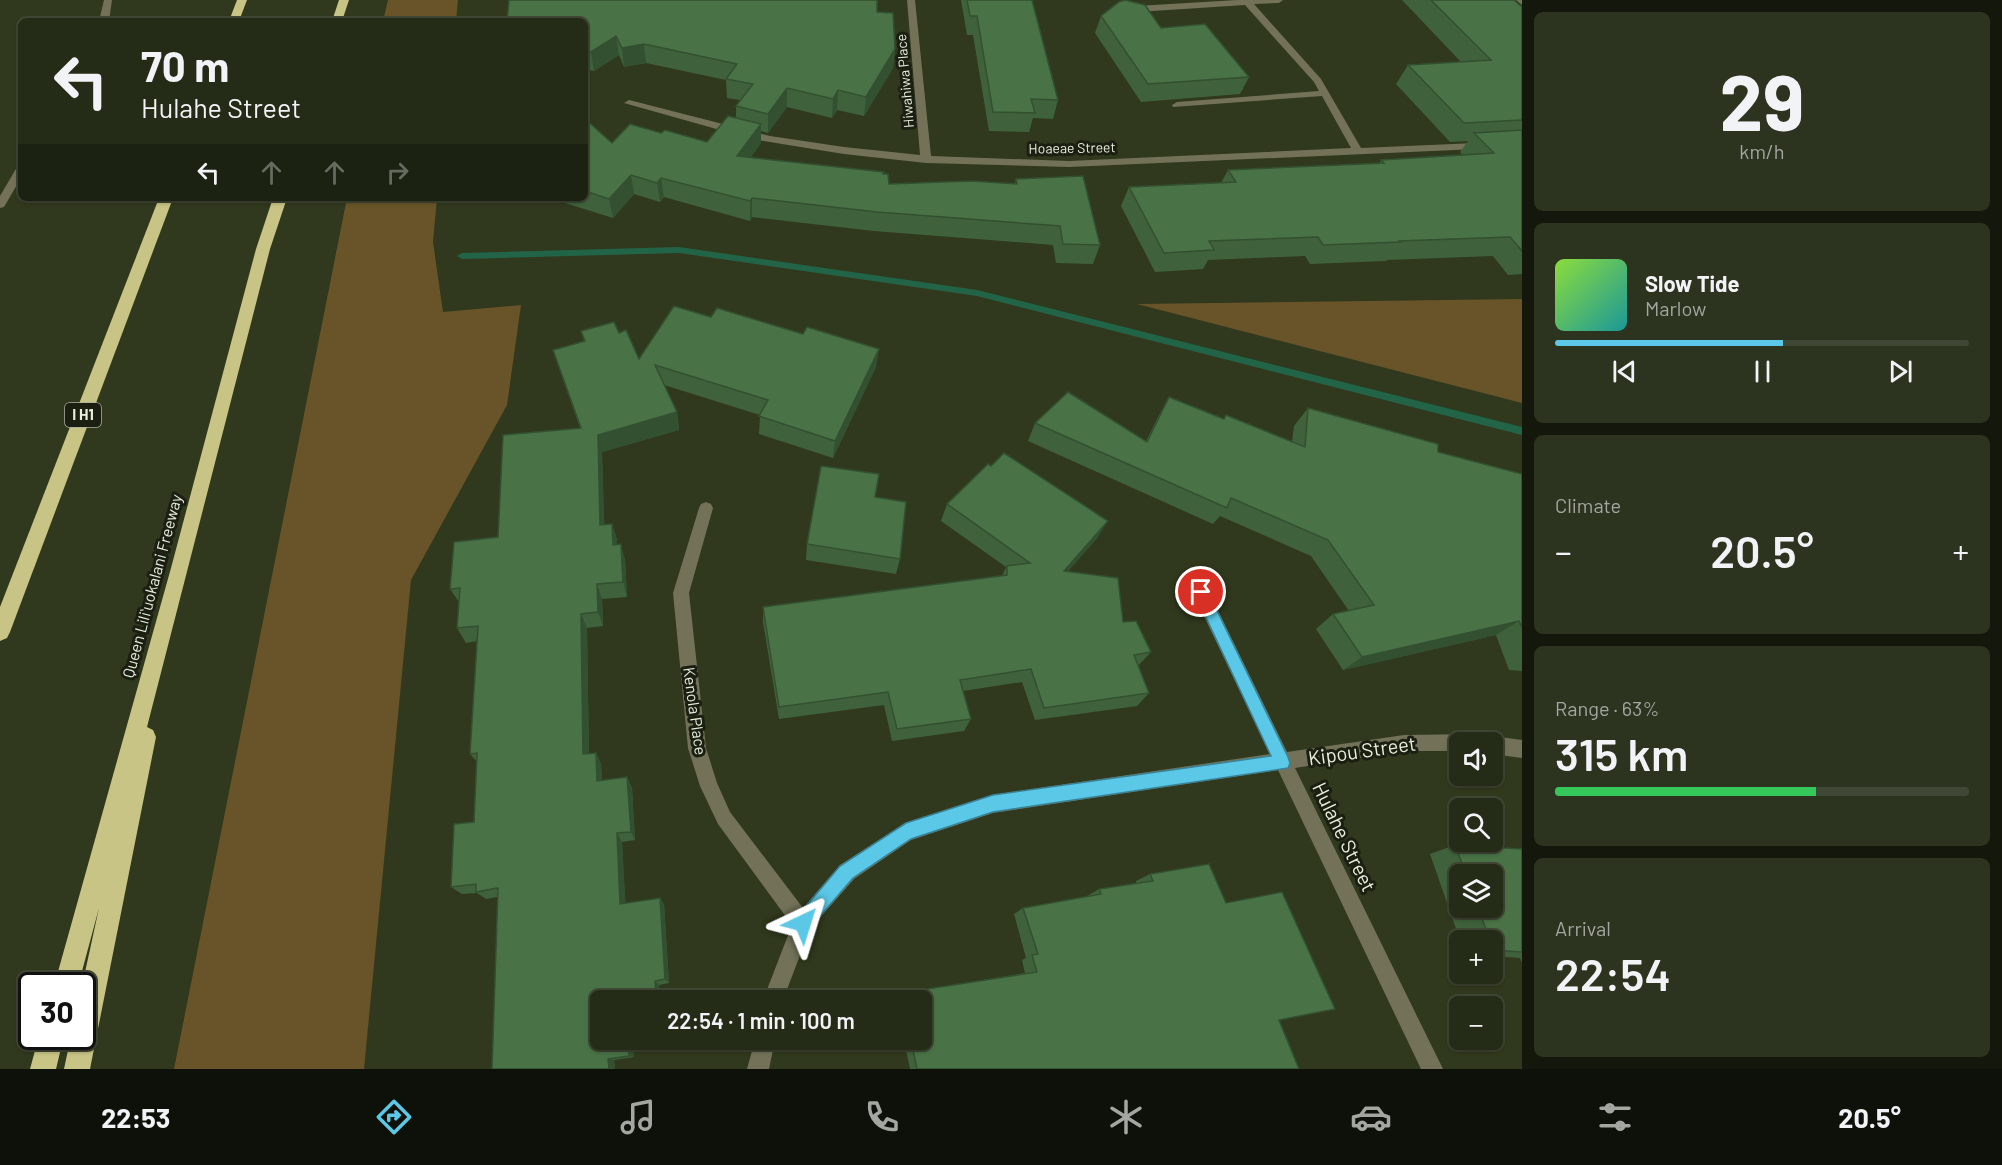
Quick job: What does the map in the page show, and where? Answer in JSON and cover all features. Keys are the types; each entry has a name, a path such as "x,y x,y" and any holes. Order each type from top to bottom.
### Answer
{"highway":[{"path":"235,18 242,0"},
{"path":"338,18 344,0"},
{"name":"I H1","path":"0,633 165,201"},
{"name":"Queen Liliʻuokalani Freeway","path":"70,972 180,568 263,249 279,201"},
{"path":"78,1069 180,568"},
{"path":"44,1069 49,1050"}],"street":[{"path":"105,18 108,0"},
{"name":"Hiwahiwa Place","path":"911,0 926,160"},
{"path":"1137,9 1279,0"},
{"path":"1247,2 1318,81 1358,151"},
{"path":"1177,105 1325,93"},
{"name":"Hoaeae Street","path":"629,103 767,139 926,160 998,164 1069,164 1522,144"},
{"path":"0,205 18,174"},
{"name":"Kenola Place","path":"706,508 681,593 697,748 709,786 724,818 803,923"},
{"name":"Hulahe Street","path":"1201,592 1432,1069"},
{"name":"Kipou Street","path":"777,990 803,923 846,872 906,832 993,804 1282,763 1404,743 1449,742"},
{"path":"1503,746 1522,749"},
{"path":"758,1069 763,1050"}],"shaded area":[{"path":"388,0 458,0 456,18 384,18"},
{"path":"346,201 437,201 433,242 443,312 521,305 507,405 411,580 364,1069 174,1069"},
{"path":"1522,299 1522,403 1137,304"}],"building":[{"path":"509,0 877,0 877,12 893,13 895,49 866,97 838,90 833,99 787,88 768,114 736,106 753,84 726,79 737,64 644,44 622,48 616,36 591,52 588,51 588,18 507,18"},
{"path":"967,0 1032,0 1058,100 1031,99 1035,113 993,112 977,16 970,16"},
{"path":"1125,0 1145,5 1161,28 1205,24 1249,77 1148,84 1101,16"},
{"path":"1431,0 1514,0 1522,7 1522,120 1464,123 1408,65 1491,60"},
{"path":"728,116 761,124 737,156 884,172 883,174 888,174 889,184 971,181 1017,184 1016,179 1083,176 1100,245 1063,244 1060,226 877,212 752,198 750,201 661,178 657,183 631,175 609,199 588,192 588,122 612,143 630,124 661,133 665,130 707,142"},
{"path":"1522,130 1522,251 1510,237 1323,245 1318,237 1209,241 1214,250 1164,253 1129,187 1236,182 1228,170 1384,163 1381,160 1494,153 1474,133"},
{"path":"674,306 711,317 717,308 803,334 807,327 879,349 835,441 759,416 768,400 655,365 677,412 598,435 600,525 612,524 613,545 621,544 623,582 597,584 598,612 581,614 583,754 596,753 597,781 627,777 631,832 617,833 620,904 660,898 665,979 655,981 655,990 590,990 590,1050 629,1050 629,1056 608,1059 609,1069 492,1069 498,888 476,892 476,884 451,887 454,824 474,822 477,753 470,754 478,626 457,628 460,588 450,589 454,542 498,537 503,435 581,428 553,350 585,341 581,331 614,322 619,333 626,330 639,359"},
{"path":"1068,392 1147,442 1169,397 1224,419 1226,415 1305,447 1308,408 1438,444 1438,452 1522,474 1522,628 1519,621 1362,657 1333,614 1374,605 1328,540 1231,498 1227,508 1035,423"},
{"path":"1004,453 1108,521 1064,571 1118,578 1123,622 1136,621 1151,652 1134,655 1149,693 1044,708 1031,669 960,680 971,719 897,729 888,692 779,707 763,607 1007,575 1007,566 1030,563 947,504 988,464 991,466"},
{"path":"821,466 879,474 875,497 906,502 900,559 807,544"},
{"path":"1503,848 1522,849 1522,952 1503,951 1503,930 1486,930 1482,918 1503,918 1503,864 1462,864 1458,852 1503,852"},
{"path":"1209,864 1226,903 1282,892 1335,1009 1279,1020 1299,1069 917,1069 913,1050 932,1050 932,990 920,990 1037,972 1032,955 1038,954 1023,908 1101,894 1099,889 1153,881 1150,874"}],"waterway":[{"path":"462,256 679,250 977,293 1522,431"}],"route":[{"path":"803,923 846,872 906,832 993,804 1282,763 1201,592"}]}
